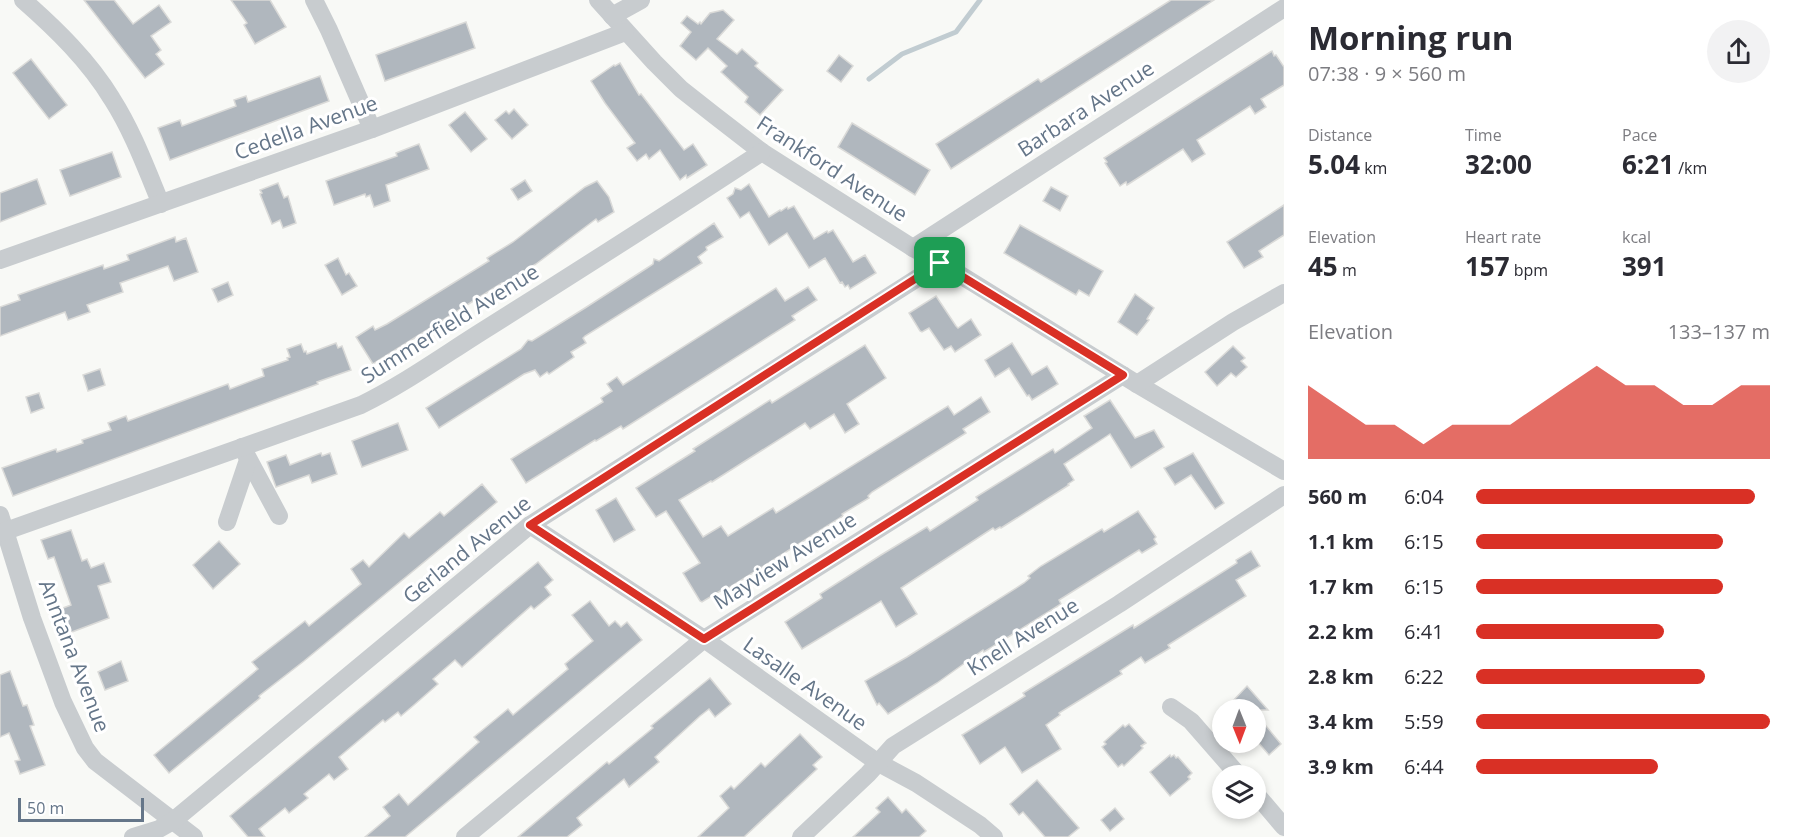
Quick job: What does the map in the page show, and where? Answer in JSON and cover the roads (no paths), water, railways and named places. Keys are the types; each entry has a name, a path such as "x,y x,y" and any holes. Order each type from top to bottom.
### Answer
{"street":[{"path":"23,0 72,48 112,98 137,144 161,204"},
{"path":"314,0 372,129"},
{"name":"Frankford Avenue","path":"598,0 681,89 762,152 913,248 1284,471"},
{"path":"612,16 641,0"},
{"name":"Barbara Avenue","path":"913,248 1284,8"},
{"name":"Cedella Avenue","path":"0,260 372,129 626,32"},
{"name":"Summerfield Avenue","path":"2,526 245,454 390,391 637,235 762,152"},
{"name":"Gerland Avenue","path":"133,837 159,829 172,821 530,525 940,263"},
{"name":"Mayview Avenue","path":"465,837 704,639 1130,379 1284,292"},
{"path":"245,454 279,516"},
{"path":"228,522 245,454"},
{"name":"Knell Avenue","path":"801,837 868,774 893,746 1119,604 1284,495"},
{"name":"Lasalle Avenue","path":"530,525 704,639 877,762 916,783 980,825 994,837"},
{"name":"Anntana Avenue","path":"2,526 63,702 85,748 95,761 194,837"},
{"path":"1171,707 1191,721 1229,765"},
{"path":"1266,806 1284,827"}],"waterway":[{"path":"869,79 902,54 956,32 980,0"}]}
